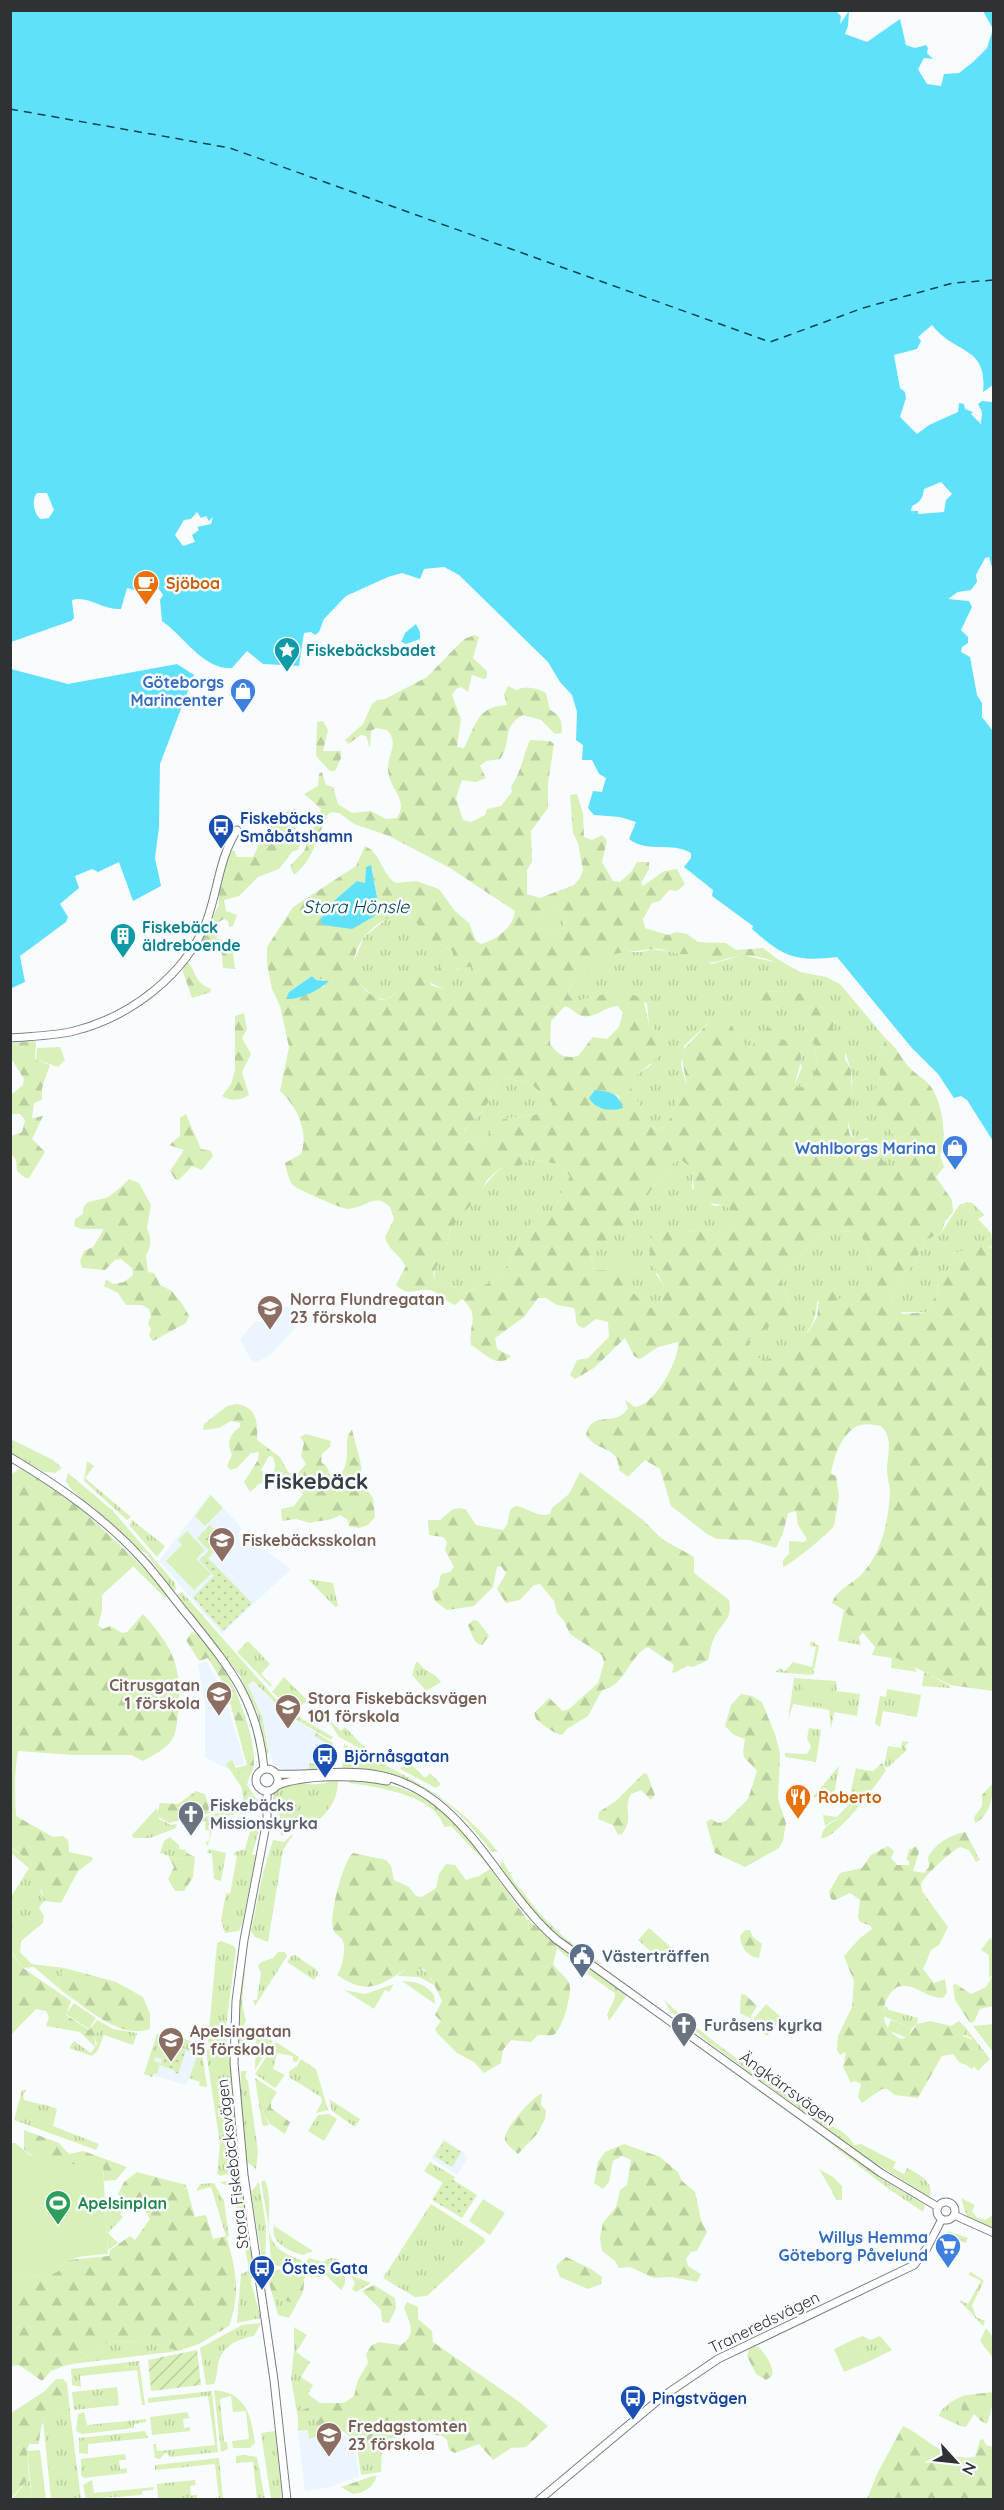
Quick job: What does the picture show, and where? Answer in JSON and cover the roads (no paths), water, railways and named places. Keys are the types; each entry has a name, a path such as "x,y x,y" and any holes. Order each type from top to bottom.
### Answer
{"street":[{"path":"10,1038 58,1034 90,1026 123,1011 154,990 177,968 198,938 211,906 225,850 237,830"},
{"path":"10,1457 68,1493 108,1526 143,1560 214,1646 240,1683 250,1705 260,1737 264,1769"},
{"path":"264,1769 270,1769 277,1774 276,1786 267,1791 260,1788 256,1782 258,1774 264,1769"},
{"name":"Ängkärrsvägen","path":"277,1774 364,1773 394,1779 418,1791 463,1824 528,1912 557,1940 881,2173 938,2207"},
{"name":"Ängkärrsvägen","path":"276,1786 294,1781 350,1777 384,1780 418,1791"},
{"name":"Stora Fiskebäcksvägen","path":"267,1791 267,1820 244,1940 236,2001 234,2063 241,2153 274,2380 287,2499"},
{"path":"949,2203 954,2208 954,2215 948,2220 942,2219 938,2215 938,2207 949,2203"},
{"path":"954,2215 993,2233"},
{"name":"Traneredsvägen","path":"539,2499 658,2400 718,2359 757,2338 914,2265 927,2248 942,2219"}],"water":[{"path":"11,11 836,11 841,16 840,24 849,11 845,34 867,42 900,19 906,45 915,48 926,45 927,53 933,59 924,58 918,69 927,84 941,86 944,74 959,73 987,48 993,29 993,385 983,392 983,377 975,358 950,342 932,325 918,337 921,341 917,349 894,355 900,388 905,392 906,398 900,417 917,434 929,425 958,412 959,403 964,404 965,409 973,412 971,414 981,424 982,412 978,404 982,401 992,402 993,396 993,571 989,557 985,558 976,575 977,582 971,590 958,592 948,599 969,601 972,607 961,630 968,637 968,643 962,647 961,652 970,657 977,695 982,703 982,717 993,731 993,1141 967,1100 961,1096 954,1098 938,1074 911,1047 837,957 800,958 773,946 752,929 753,926 712,896 713,890 684,867 691,858 691,853 675,848 644,846 629,839 636,822 620,817 594,815 588,808 593,791 602,792 606,778 599,774 592,760 582,760 583,745 576,740 577,712 572,695 560,682 548,662 459,575 444,567 424,569 420,579 402,573 388,577 346,596 324,619 319,632 315,635 311,632 304,633 299,666 263,664 247,651 232,668 212,664 194,651 162,621 160,600 163,595 159,589 155,588 152,598 145,598 137,584 134,590 127,588 121,609 114,609 84,599 72,600 74,618 71,621 11,642","holes":["941,482 952,494 946,500 944,512 918,514 918,511 911,511 912,506 921,499 924,489","37,493 47,493 54,510 49,518 41,519 37,514 34,507","197,512 201,518 206,516 209,521 213,517 211,524 197,527 199,530 192,535 195,542 183,546 175,535 184,520 191,519"]},
{"path":"983,11 993,11 993,29"},
{"path":"416,624 420,632 420,639 406,644 401,642 405,633"},
{"path":"177,664 194,675 160,764 159,827 155,858 161,886 133,901 119,862 98,872 92,869 75,876 79,888 60,904 68,917 66,922 20,956 25,982 12,988 11,669 68,684"},
{"name":"Stora Hönsle","path":"371,865 377,897 375,916 352,929 323,925 320,921 329,905 357,881 365,883 366,867"},
{"path":"312,976 316,980 329,981 309,994 286,999 289,992"},
{"path":"595,1090 613,1094 619,1099 623,1108 608,1110 595,1105 589,1098"}],"place":[{"name":"Sjöboa","path":"146,606"},
{"name":"Fiskebäcksbadet","path":"287,673"},
{"name":"Göteborgs Marincenter","path":"243,714"},
{"name":"Fiskebäcks Småbåtshamn","path":"221,850"},
{"name":"Fiskebäck äldreboende","path":"123,959"},
{"name":"Wahlborgs Marina","path":"955,1171"},
{"name":"Norra Flundregatan 23 förskola","path":"270,1331"},
{"name":"Fiskebäcksskolan","path":"222,1563"},
{"name":"Citrusgatan 1 förskola","path":"219,1717"},
{"name":"Stora Fiskebäcksvägen 101 förskola","path":"288,1730"},
{"name":"Björnåsgatan","path":"325,1779"},
{"name":"Roberto","path":"798,1820"},
{"name":"Fiskebäcks Missionskyrka","path":"191,1837"},
{"name":"Västerträffen","path":"582,1979"},
{"name":"Furåsens kyrka","path":"684,2048"},
{"name":"Apelsingatan 15 förskola","path":"171,2063"},
{"name":"Apelsinplan","path":"58,2226"},
{"name":"Willys Hemma Göteborg Påvelund","path":"948,2269"},
{"name":"Östes Gata","path":"262,2291"},
{"name":"Pingstvägen","path":"633,2421"},
{"name":"Fredagstomten 23 förskola","path":"329,2458"}],"district":[{"name":"Fiskebäck","path":"316,1481"}]}
